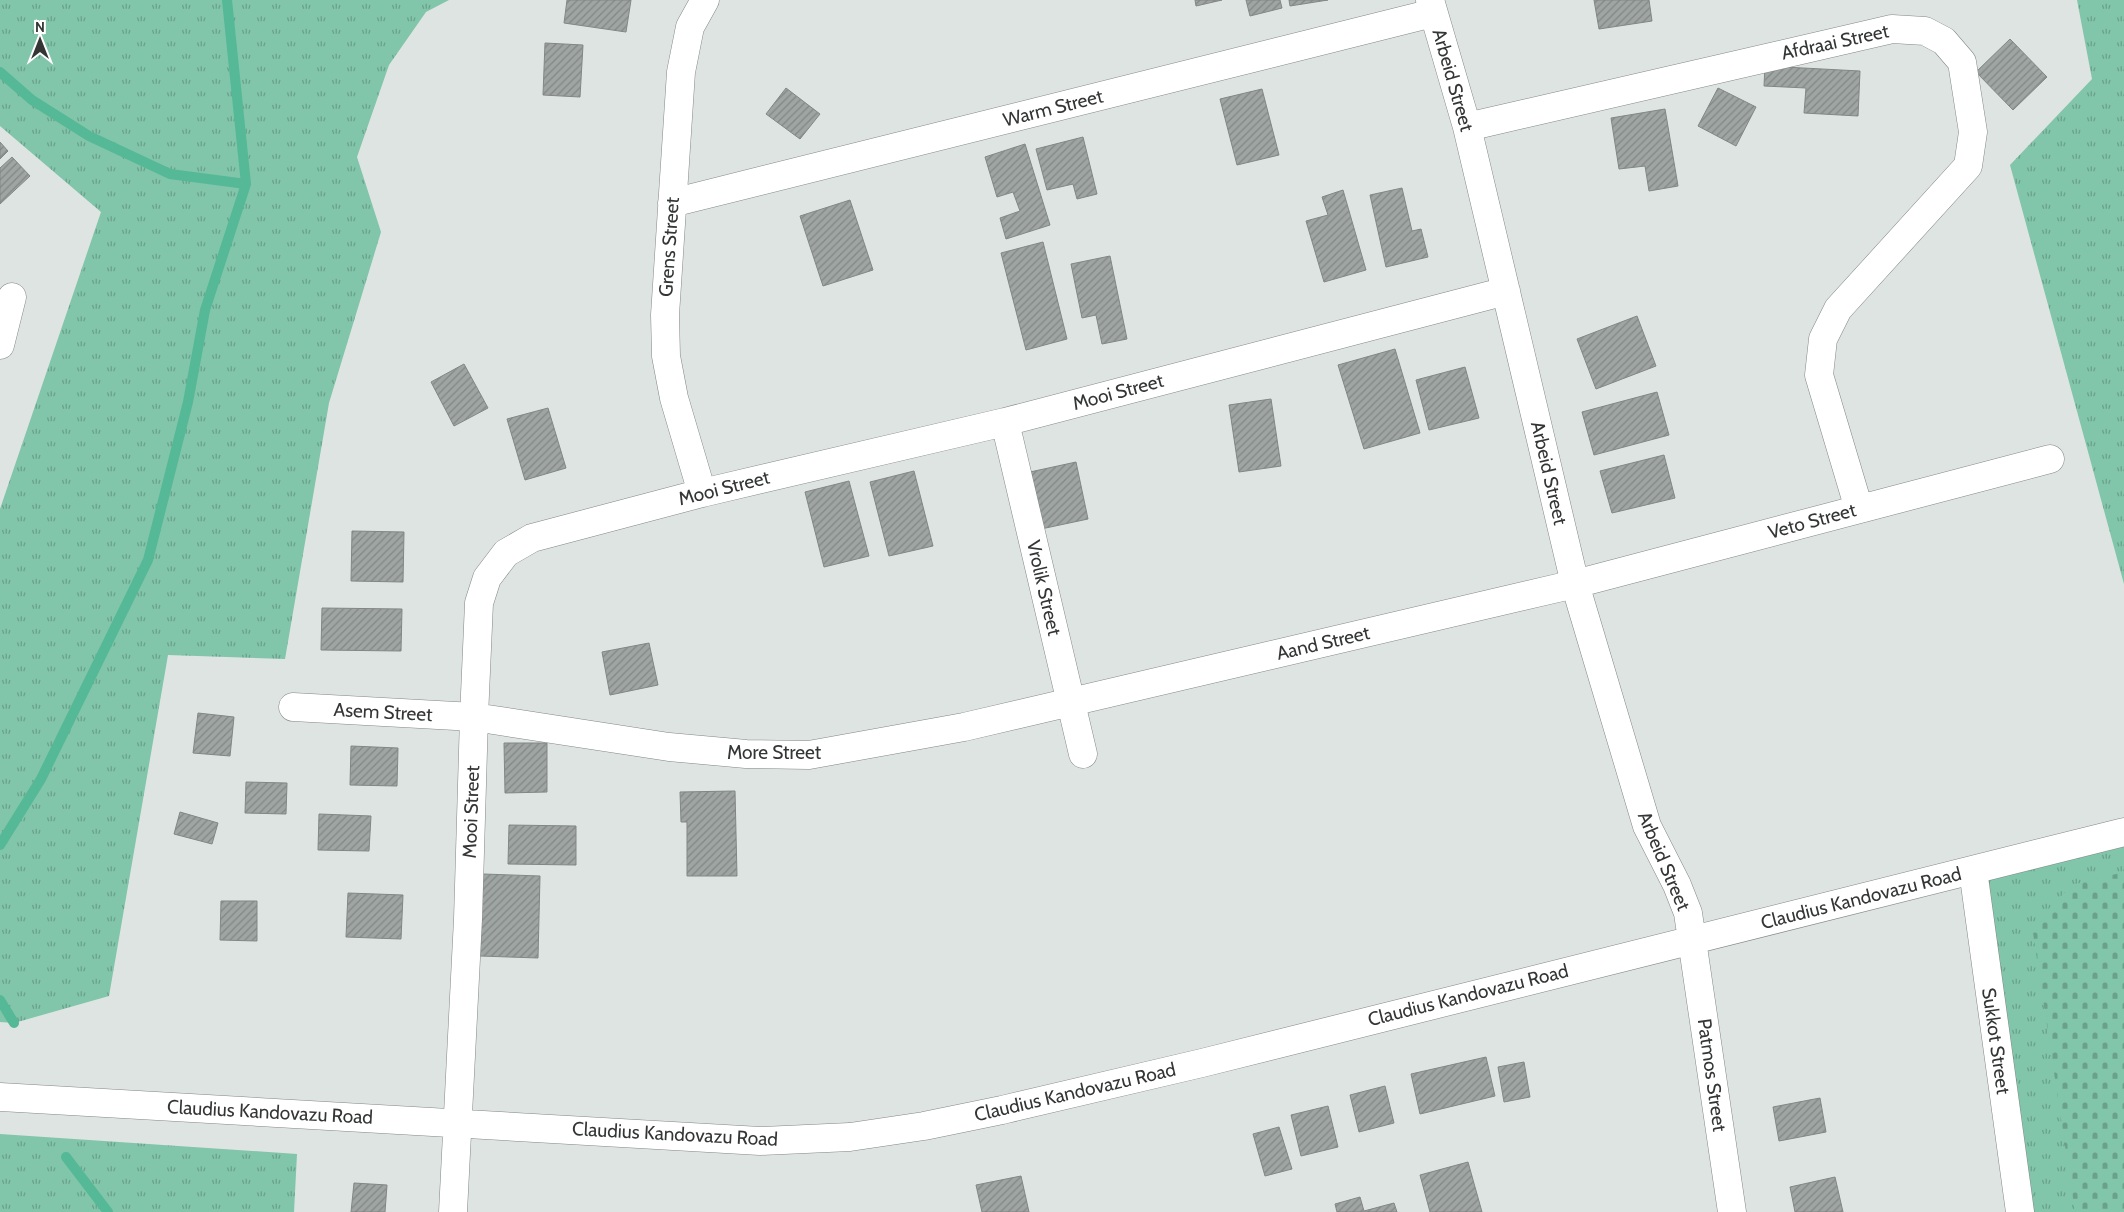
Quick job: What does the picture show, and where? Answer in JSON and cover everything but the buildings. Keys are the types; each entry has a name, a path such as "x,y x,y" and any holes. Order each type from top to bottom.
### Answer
{"street":[{"name":"Grens Street","path":"702,493 674,398 666,356 665,315 681,72 690,27 705,0"},
{"name":"Warm Street","path":"672,203 1432,7"},
{"name":"Arbeid Street","path":"1432,7 1467,128 1575,584 1647,826 1677,885 1688,913 1692,939"},
{"name":"Afdraai Street","path":"1467,128 1892,29 1925,31 1944,41 1962,62 1972,132 1968,166 1838,309 1823,339 1818,374 1858,509"},
{"name":"Mooi Street","path":"453,1212 468,929 479,603 487,578 506,553 532,538 702,493 1005,422 1506,291"},
{"path":"0,345 12,297"},
{"name":"Vrolik Street","path":"1005,422 1083,754"},
{"name":"Veto Street","path":"1575,584 2050,459"},
{"name":"Aand Street","path":"1071,701 1575,584"},
{"name":"More Street","path":"474,717 669,747 746,754 809,755 964,727 1071,701"},
{"name":"Asem Street","path":"293,707 474,717"},
{"name":"Claudius Kandovazu Road","path":"0,1097 760,1140 850,1137 924,1126 1002,1110 1202,1063 2124,832"},
{"name":"Sukkot Street","path":"1973,870 2020,1212"},
{"name":"Patmos Street","path":"1692,939 1732,1212"}],"green space":[{"path":"0,0 449,0 426,12 389,65 357,157 381,232 329,403 285,659 168,655 109,996 14,1023 0,1022 0,509 101,212 0,126"},
{"path":"2077,0 2124,0 2124,584 2010,165 2092,79"},
{"path":"2124,832 2124,1212 2020,1212 1973,870"},
{"path":"2124,872 2124,1212 2075,1212 2032,926 2072,885"},
{"path":"0,1134 297,1154 294,1212 0,1212"}],"waterway":[{"path":"0,845 41,779 148,560 188,402 205,310 246,184 227,0"},
{"path":"0,72 32,100 89,136 170,174 246,184"},
{"path":"0,1000 14,1023"},
{"path":"66,1157 108,1212"}]}
